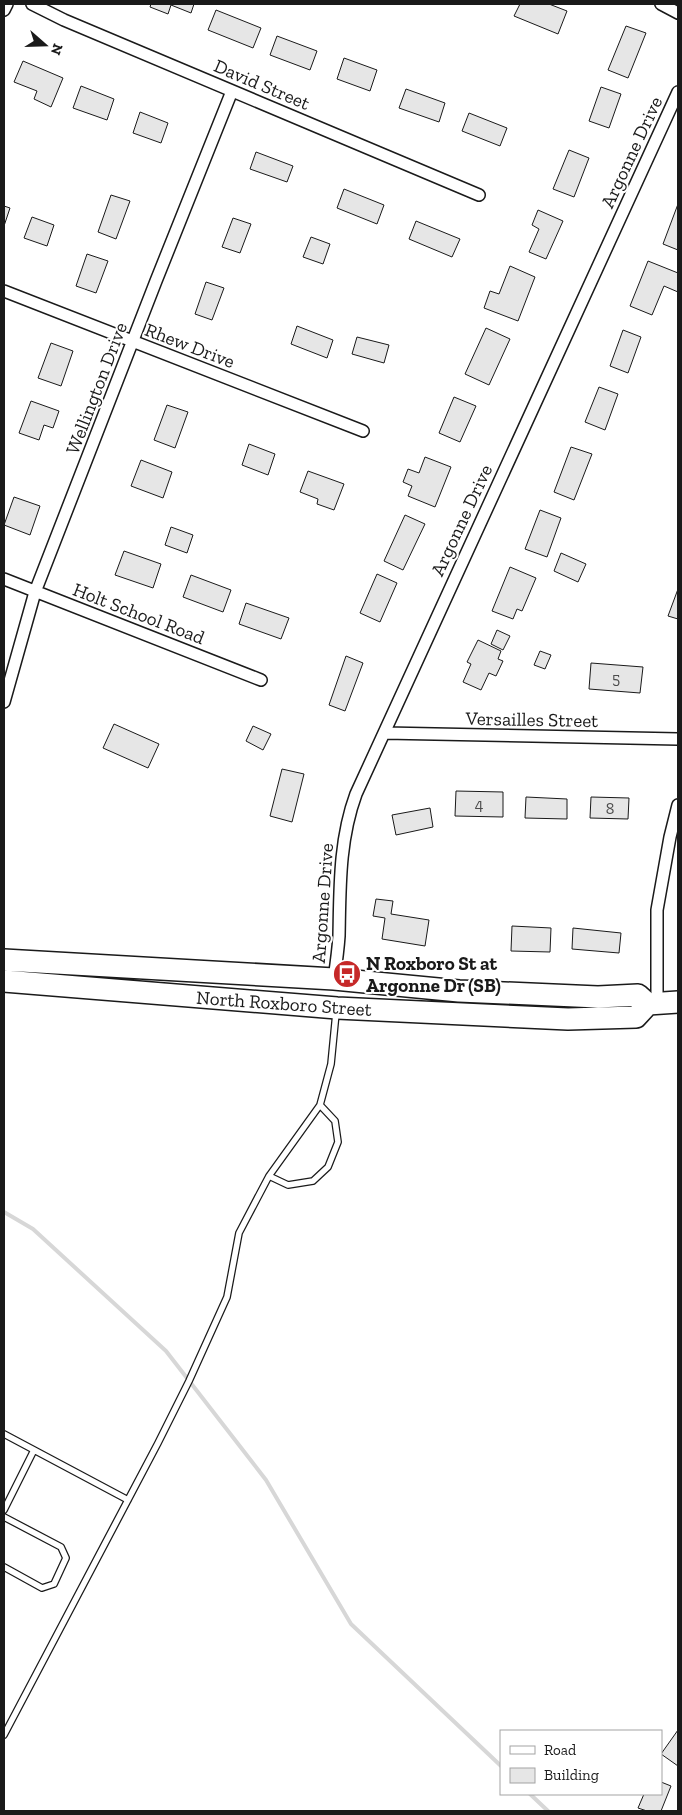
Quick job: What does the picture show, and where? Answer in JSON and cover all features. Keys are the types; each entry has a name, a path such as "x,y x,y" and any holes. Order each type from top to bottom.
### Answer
{"highway":[{"name":"North Roxboro Street","path":"4,960 334,979 459,991 598,997 638,995 652,1003 678,1002"},
{"path":"208,997 220,987 324,993 334,979"},
{"name":"North Roxboro Street","path":"4,981 337,1008 568,1019 636,1018 652,1003"},
{"path":"337,1008 354,996 434,1000 459,991"}],"street":[{"path":"4,10 7,4"},
{"name":"David Street","path":"32,4 64,20 479,195"},
{"path":"661,4 678,13"},
{"name":"Wellington Drive","path":"4,702 35,592 232,91"},
{"name":"Argonne Drive","path":"334,979 338,939 339,883 345,830 356,794 456,572 678,92"},
{"name":"Rhew Drive","path":"4,291 363,431"},
{"name":"Holt School Road","path":"4,579 261,680"},
{"name":"Versailles Street","path":"385,733 678,740"},
{"path":"652,1003 657,910 670,837 678,805"}],"lane":[{"path":"4,1735 189,1381 227,1297 239,1233 269,1176 320,1105 331,1064 337,1008"},
{"path":"269,1176 288,1185 313,1181 328,1167 338,1142 335,1121 320,1105"},
{"path":"4,1434 128,1500"},
{"path":"4,1510 34,1450"},
{"path":"4,1517 61,1547 66,1558 54,1584 42,1588 4,1567"}],"building":[{"path":"151,4 194,4 191,13 171,5 168,14 150,7"},
{"path":"520,4 549,4 567,11 558,34 514,16"},
{"path":"216,10 261,28 253,48 208,30"},
{"path":"626,26 646,33 628,78 608,70"},
{"path":"277,36 317,51 310,70 270,55"},
{"path":"344,58 377,70 370,91 337,79"},
{"path":"23,61 63,78 51,107 34,99 37,91 14,82"},
{"path":"81,86 114,99 107,120 73,108"},
{"path":"601,87 621,94 609,128 589,121"},
{"path":"406,89 445,103 439,122 399,108"},
{"path":"140,112 168,123 161,143 133,133"},
{"path":"469,113 507,128 500,146 462,131"},
{"path":"569,150 589,158 574,197 553,189"},
{"path":"256,152 293,166 287,182 250,169"},
{"path":"344,189 384,205 377,224 337,208"},
{"path":"111,195 130,201 116,239 98,232"},
{"path":"678,204 678,250 663,244"},
{"path":"4,206 10,208 4,226"},
{"path":"538,210 563,221 546,259 529,252 539,229 532,225"},
{"path":"32,217 54,225 47,246 24,238"},
{"path":"233,218 251,224 240,253 222,247"},
{"path":"416,221 460,239 452,257 409,239"},
{"path":"311,237 330,244 323,264 303,257"},
{"path":"87,254 108,261 96,293 76,286"},
{"path":"648,261 678,273 678,292 664,286 652,315 630,306"},
{"path":"510,266 535,277 518,321 484,308 490,291 499,294"},
{"path":"206,282 224,288 212,320 195,314"},
{"path":"297,326 333,340 327,358 291,344"},
{"path":"486,328 510,339 489,385 465,374"},
{"path":"623,330 641,337 628,373 610,366"},
{"path":"357,337 389,345 384,363 352,354"},
{"path":"51,343 73,351 61,386 38,378"},
{"path":"599,387 618,394 605,430 585,422"},
{"path":"454,397 476,406 460,442 439,433"},
{"path":"31,401 59,411 53,428 44,425 39,440 19,433"},
{"path":"167,405 188,412 175,448 154,440"},
{"path":"249,444 275,454 268,475 242,465"},
{"path":"571,447 592,454 574,500 554,492"},
{"path":"425,457 451,467 435,507 408,496 412,486 403,482 408,469 419,473"},
{"path":"141,460 172,472 163,498 131,486"},
{"path":"308,471 344,484 334,510 317,504 318,499 300,492"},
{"path":"14,497 40,506 30,535 4,525"},
{"path":"540,510 561,518 547,557 525,549"},
{"path":"405,515 425,524 403,570 384,561"},
{"path":"171,527 193,535 187,553 165,545"},
{"path":"124,551 161,564 153,588 115,575"},
{"path":"561,553 586,564 578,582 554,571"},
{"path":"510,567 536,578 522,611 517,609 513,619 492,611"},
{"path":"377,574 397,583 380,622 360,613"},
{"path":"191,575 231,590 223,612 183,597"},
{"path":"678,589 678,619 668,616"},
{"path":"246,603 289,618 281,639 239,624"},
{"path":"497,630 510,636 503,650 491,644"},
{"path":"478,640 501,651 498,659 503,661 496,676 489,673 481,690 463,682 471,664 467,662"},
{"path":"540,651 551,655 545,669 534,665"},
{"path":"346,656 363,663 345,711 329,705"},
{"path":"591,663 643,667 640,693 589,689"},
{"path":"114,724 159,744 148,768 103,748"},
{"path":"253,726 271,734 263,750 246,741"},
{"path":"282,769 304,774 292,822 270,816"},
{"path":"456,791 503,792 503,817 455,816"},
{"path":"526,797 567,799 567,819 525,818"},
{"path":"591,797 629,798 628,819 590,818"},
{"path":"430,808 433,827 396,835 392,815"},
{"path":"376,899 393,901 391,914 429,920 425,946 382,939 385,918 373,916"},
{"path":"512,926 551,928 550,952 511,951"},
{"path":"573,928 621,933 619,953 572,949"},
{"path":"678,1730 678,1766 662,1755"},
{"path":"662,1782 671,1786 661,1811 647,1811 638,1808 644,1795 662,1795"}],"waterway":[{"path":"4,1212 33,1229 166,1351 266,1480 351,1624 500,1765"},
{"path":"531,1795 548,1811"}],"place":[{"name":"N Roxboro St at Argonne Dr (SB)","path":"347,974"}]}
